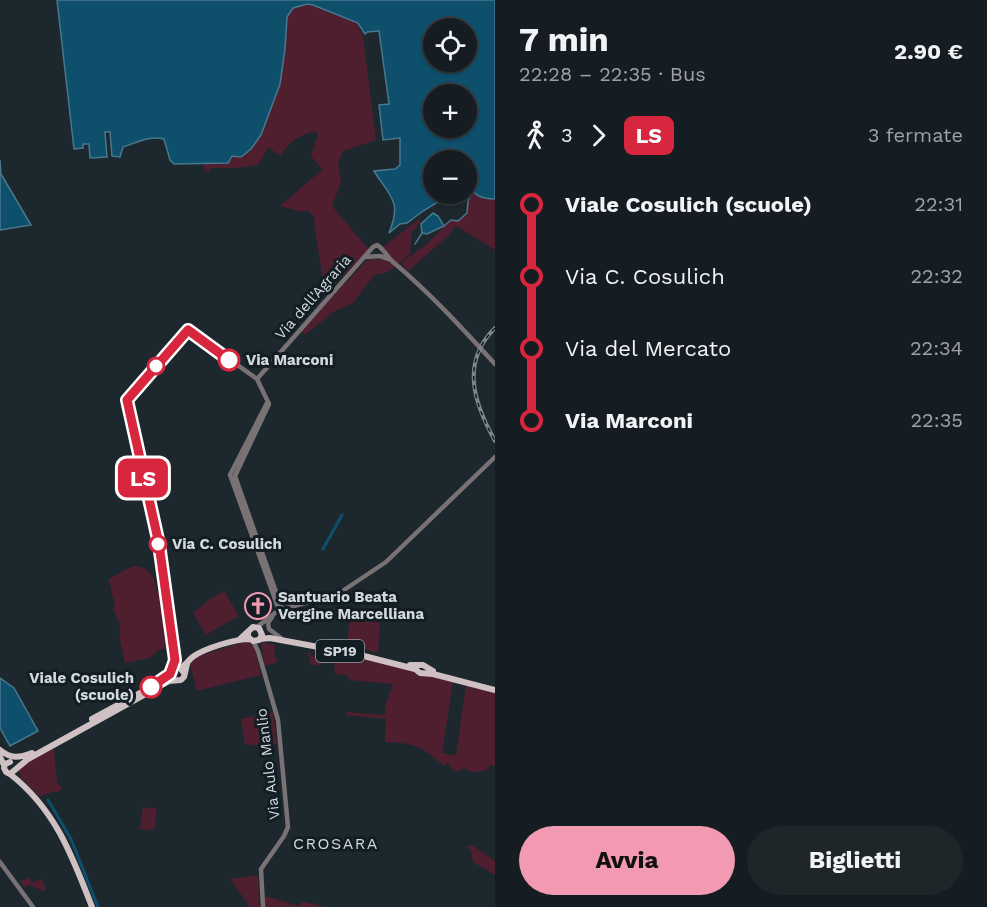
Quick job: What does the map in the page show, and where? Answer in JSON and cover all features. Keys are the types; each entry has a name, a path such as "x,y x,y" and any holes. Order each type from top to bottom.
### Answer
{"main road":[{"name":"SP19","path":"256,635 348,649 495,688"},
{"name":"SP19","path":"256,635 422,669"},
{"path":"11,767 161,682 198,654 256,635"},
{"path":"11,767 169,681 177,672"},
{"path":"0,753 16,758 36,752"},
{"path":"0,753 20,781 48,812 65,840 92,907"}],"street":[{"name":"Via dell'Agraria","path":"257,379 363,258 377,245 379,254 363,258"},
{"path":"371,250 390,260 430,295 495,364"},
{"path":"177,672 159,544 127,400 188,330 257,379 267,400 232,476 279,611"},
{"path":"256,635 265,621 279,611 338,594 391,558 495,457"},
{"path":"279,611 270,620 268,627 271,632 281,638"},
{"name":"Via Aulo Manlio","path":"256,635 258,651 278,720 288,827 261,869 263,907"},
{"path":"0,862 33,905"}],"shaded area":[{"path":"307,4 357,23 363,37 376,140 343,151 338,163 341,182 332,206 369,250 325,293 315,217 307,210 303,212 280,206 322,170 311,156 318,134 315,131 299,137 280,156 268,147 258,165 211,168 210,171 204,171 204,163 227,163 233,156 241,157 251,149 261,135 280,84 287,17 293,8"},
{"path":"477,194 484,199 495,199 495,250 456,226 448,236 408,271 401,263 427,244 451,220 458,221 467,213 468,204 477,204"},
{"path":"418,220 421,222 412,231 410,254 388,272 374,275 353,303 333,312 305,335 301,331 365,262 371,259 380,260 385,253 383,247"},
{"path":"133,566 144,568 151,573 157,592 161,594 170,648 161,649 149,658 125,663 109,579"},
{"path":"224,591 239,616 206,635 193,613"},
{"path":"350,613 380,623 378,653 357,647 347,647"},
{"path":"247,641 254,646 261,675 197,691 190,664 196,657"},
{"path":"261,642 275,645 274,652 277,662 265,666"},
{"path":"327,650 332,662 311,666 308,653 310,652 312,657 327,654"},
{"path":"346,654 414,671 419,677 427,674 453,682 442,753 456,756 466,684 495,692 495,766 490,764 486,771 471,772 465,768 456,772 452,770 449,763 443,766 430,754 417,747 385,742 386,719 347,715 345,712 385,715 385,707 393,684 349,680 348,675 335,674 334,662 346,662"},
{"path":"273,712 277,744 245,745 241,719"},
{"path":"54,749 57,782 62,788 60,791 40,797 22,779 18,769 28,761"},
{"path":"143,807 157,809 154,830 140,829"},
{"path":"472,845 495,861 495,875 473,862 471,851 466,846"},
{"path":"258,875 259,907 250,907 230,879"},
{"path":"29,878 32,883 42,879 46,890 43,891 30,885 24,887 20,881"},
{"path":"265,896 300,906 301,901 326,907 265,907"}],"water":[{"path":"57,0 495,0 495,199 477,195 477,150 423,150 423,204 435,204 389,233 395,214 393,200 374,171 395,169 400,165 400,138 383,140 379,105 389,104 379,31 365,34 358,23 307,4 293,8 287,17 280,84 261,135 251,149 241,157 232,156 228,163 174,164 170,160 164,139 159,138 123,147 120,157 112,156 110,132 105,132 107,157 90,158 89,144 83,144 83,148 74,149"},
{"path":"0,160 1,174 31,225 0,230"},
{"path":"433,213 438,216 444,226 427,234 422,233 421,224"},
{"path":"0,678 14,688 38,731 10,746 0,728"}],"waterway":[{"path":"444,226 451,220 458,221 467,213 468,204"},
{"path":"415,244 422,233"},
{"path":"323,549 342,515"},
{"path":"48,800 71,839 98,907"}],"railway":[{"path":"495,328 484,341 477,355 474,369 474,383 481,412 495,441"},
{"path":"155,365 162,359"}],"bus line":[{"name":"LS","path":"151,687 163,681 170,674 175,660 159,544 127,400 188,330 229,360"}],"place":[{"name":"Via Marconi","path":"229,360"},
{"name":"Via C. Cosulich","path":"158,544"},
{"name":"Santuario Beata Vergine Marcelliana","path":"258,606"},
{"name":"Viale Cosulich (scuole)","path":"151,687"}],"district":[{"name":"CROSARA","path":"336,843"}]}
